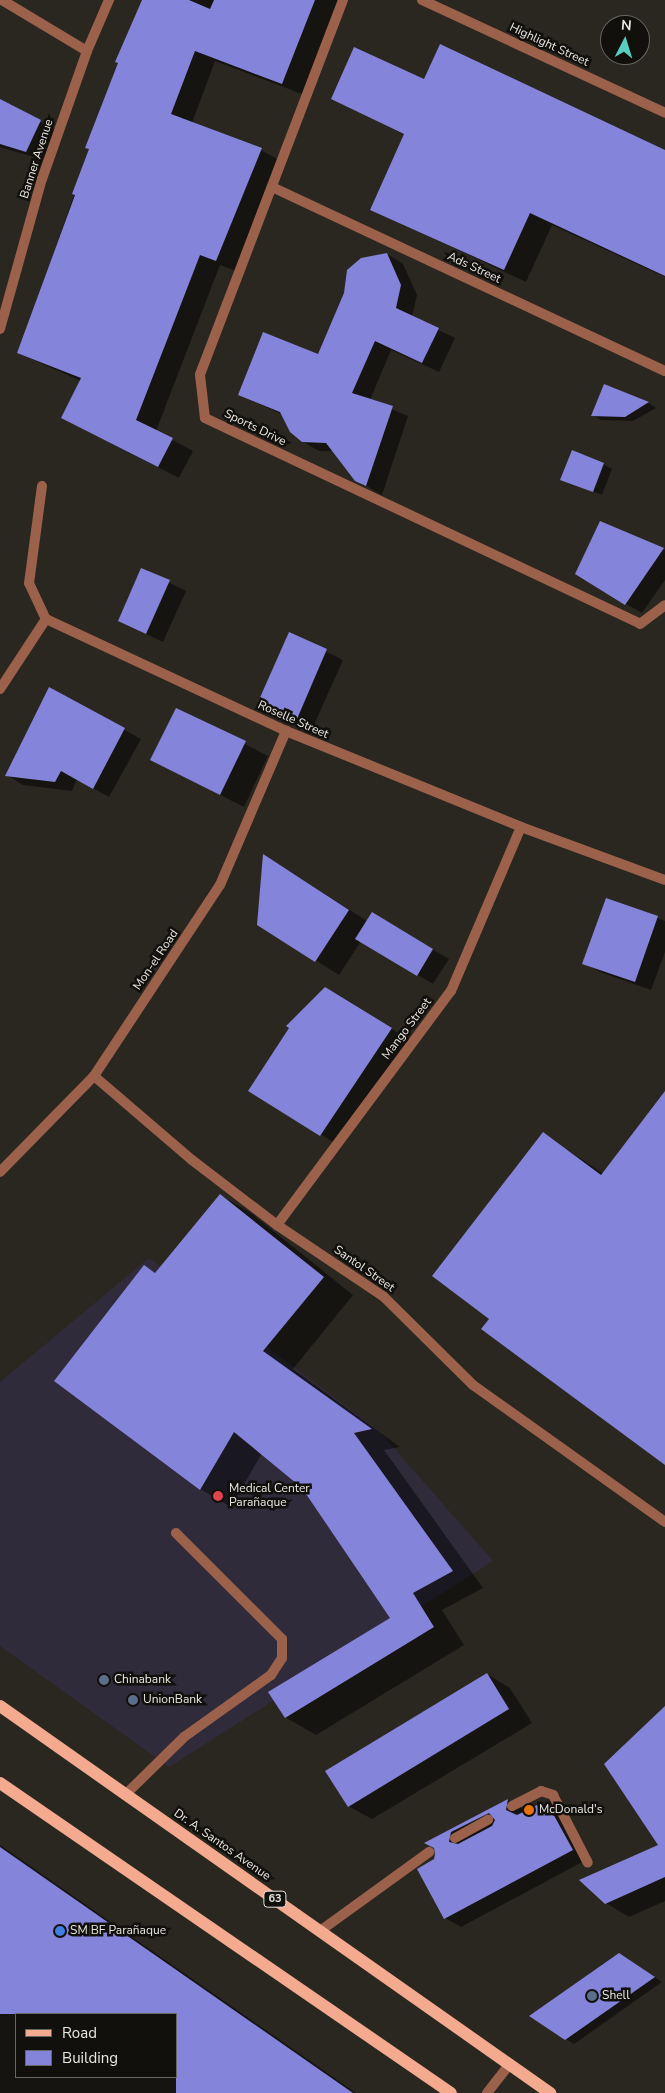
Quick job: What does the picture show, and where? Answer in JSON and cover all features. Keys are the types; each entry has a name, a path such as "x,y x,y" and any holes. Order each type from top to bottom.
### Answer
{"main road":[{"name":"Dr. A. Santos Avenue","path":"0,1706 550,2093"},
{"path":"0,1783 450,2093"}],"street":[{"path":"2,0 87,51"},
{"name":"Banner Avenue","path":"0,329 42,178 87,51 109,0"},
{"name":"Sports Drive","path":"343,0 200,375 205,418 640,624 665,604"},
{"name":"Highlight Street","path":"422,0 665,113"},
{"name":"Ads Street","path":"272,188 665,371"},
{"path":"0,689 46,619 28,583 42,486"},
{"name":"Roselle Street","path":"46,619 286,731 521,827 665,880"},
{"name":"Mon-el Road","path":"0,1172 94,1076 220,885 286,731"},
{"name":"Mango Street","path":"277,1225 451,991 521,827"},
{"name":"Santol Street","path":"94,1076 192,1160 277,1225 384,1297 473,1385 665,1522"},
{"path":"126,1795 184,1737 271,1675 282,1658 282,1640 176,1533"},
{"path":"512,1806 540,1791 553,1794 588,1863"},
{"path":"455,1838 488,1820"},
{"path":"320,1930 429,1852"},
{"path":"487,2093 510,2064"}],"shaded area":[{"name":"Medical Center Parañaque","path":"149,1258 379,1431 493,1561 169,1767 0,1646 0,1382"}],"building":[{"path":"142,0 189,0 210,9 214,0 315,0 282,84 195,51 171,114 262,148 216,261 200,255 136,420 173,438 158,467 61,418 81,378 17,353 75,195 72,194 89,149 85,148 118,63 115,62"},
{"path":"440,44 665,150 665,276 530,213 504,270 370,210 404,134 331,99 354,47 424,79"},
{"path":"0,99 41,120 26,152 0,144"},
{"path":"387,253 401,285 396,308 439,328 422,363 375,341 352,393 393,406 366,486 355,481 326,443 302,442 290,432 280,412 238,395 263,332 318,354 344,293 347,270 361,258"},
{"path":"604,384 649,402 625,417 591,416"},
{"path":"572,450 604,463 593,492 560,480"},
{"path":"600,521 664,548 625,605 575,574"},
{"path":"141,568 170,580 146,634 118,621"},
{"path":"289,632 327,649 297,719 258,702"},
{"path":"49,687 125,728 93,789 61,771 55,782 5,776"},
{"path":"176,708 246,741 220,795 150,760"},
{"path":"263,854 349,910 315,962 257,925"},
{"path":"606,898 658,916 635,982 582,964"},
{"path":"372,912 433,949 417,976 355,939"},
{"path":"325,987 392,1028 320,1136 248,1091 289,1028 286,1026"},
{"path":"665,1091 665,1465 481,1329 489,1319 432,1276 543,1132 601,1175"},
{"path":"220,1194 324,1277 263,1351 372,1429 354,1433 453,1571 413,1593 434,1627 285,1718 268,1692 390,1618 302,1488 234,1432 200,1490 54,1381 144,1265 155,1273"},
{"path":"487,1673 509,1709 348,1807 325,1771"},
{"path":"665,1706 665,1877 605,1904 579,1880 658,1845 604,1764"},
{"path":"508,1799 506,1810 517,1815 537,1805 542,1814 551,1810 573,1850 444,1919 417,1869 434,1859 434,1848 424,1843","holes":["489,1813 495,1820 492,1826 458,1844 449,1842 451,1832"]},
{"name":"SM BF Parañaque","path":"0,1847 353,2093 176,2093 176,2078 178,2078 178,2013 0,2014"},
{"name":"Shell","path":"619,1953 655,1977 565,2040 529,2016"}],"place":[{"name":"Medical Center Parañaque","path":"218,1496"},
{"name":"Chinabank","path":"104,1680"},
{"name":"UnionBank","path":"133,1700"},
{"name":"McDonald's","path":"529,1810"},
{"name":"SM BF Parañaque","path":"60,1931"},
{"name":"Shell","path":"592,1996"}]}
